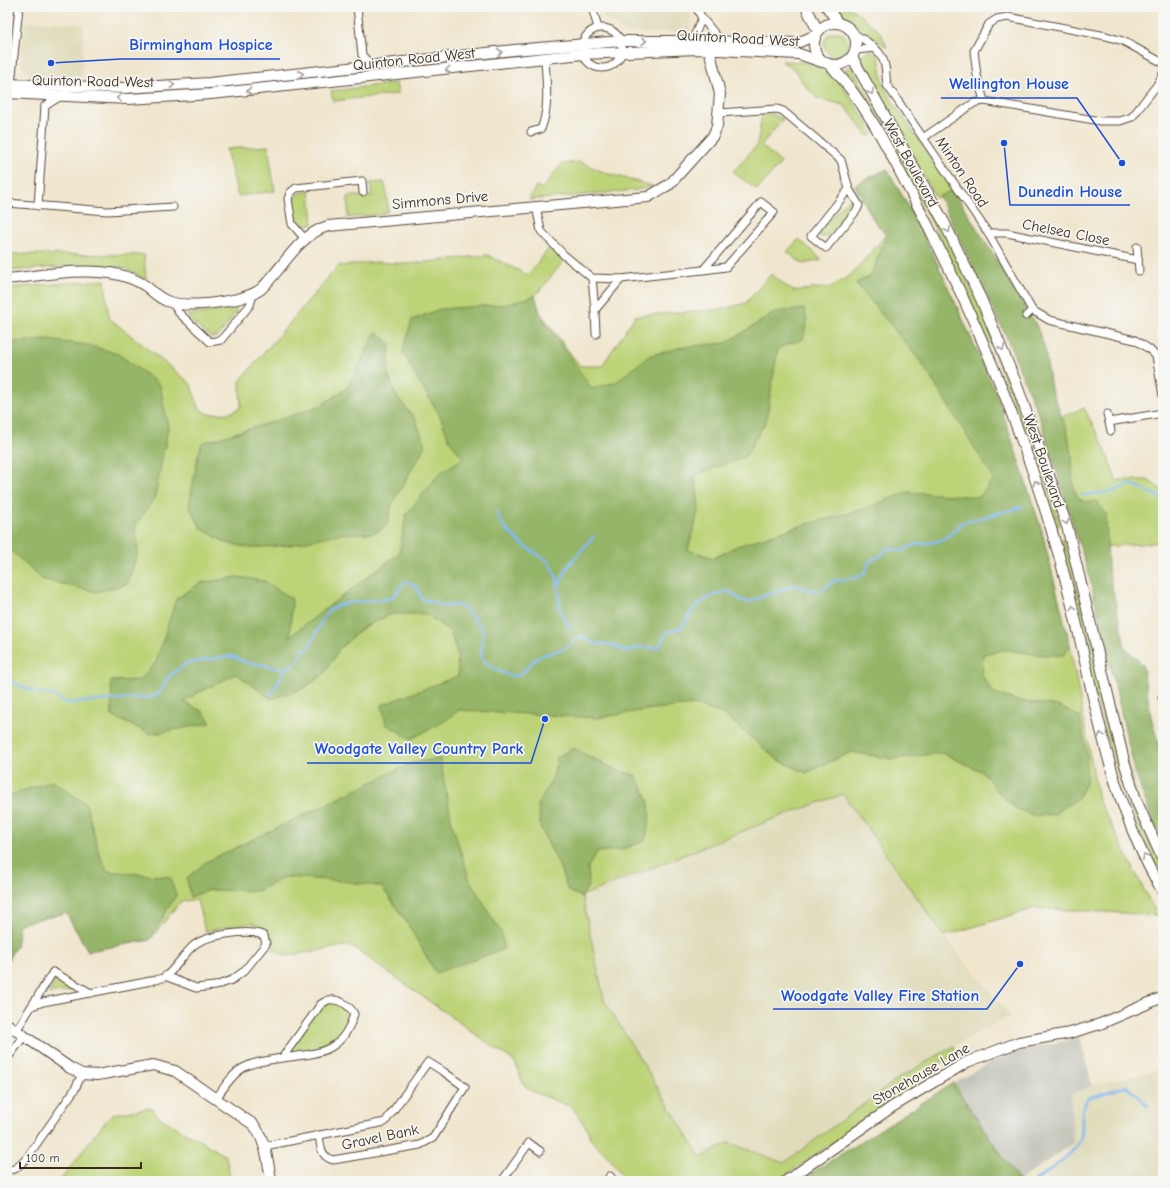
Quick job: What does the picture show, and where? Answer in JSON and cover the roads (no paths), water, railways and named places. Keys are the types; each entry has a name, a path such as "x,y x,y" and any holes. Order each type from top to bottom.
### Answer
{"street":[{"path":"8,87 19,7"},
{"path":"357,7 362,55 374,67 375,78"},
{"path":"592,7 598,28"},
{"path":"696,7 702,18 722,41"},
{"path":"806,7 816,34 814,51 827,64 843,64 854,54 875,48"},
{"path":"827,7 838,23"},
{"path":"692,40 702,18"},
{"path":"984,101 977,75 974,51 989,24 997,19 1008,18 1097,33 1123,41 1163,64"},
{"path":"816,34 825,25 838,23 847,26 856,38 854,54"},
{"path":"598,28 607,29 615,34 621,46 615,63 601,68 593,66 586,61 582,49 588,34 598,28"},
{"name":"Minton Road","path":"853,33 867,40 879,52 885,66 887,85 988,234 1032,310"},
{"name":"Quinton Road West","path":"8,87 46,86 132,88 209,83 374,67 692,40 710,46 722,41 797,43 816,34"},
{"name":"Quinton Road West","path":"621,46 710,46 799,54 827,64"},
{"name":"Simmons Drive","path":"7,279 92,271 111,273 132,279 160,297 173,303 191,304 234,300 253,295 268,283 305,239 316,230 328,226 648,196 670,184 713,136 719,113 720,94 710,46"},
{"name":"Quinton Road West","path":"8,87 10,89 19,90 22,94 128,99 211,94 545,59 582,49"},
{"name":"West Boulevard","path":"854,54 944,222 981,299 1016,383 1067,526 1124,761 1136,800 1163,860"},
{"path":"353,80 352,69 362,55"},
{"path":"531,132 541,129 545,120 545,59"},
{"name":"West Boulevard","path":"827,64 853,92 890,152 931,230 1001,386 1055,539 1099,725 1113,773 1139,846 1163,892"},
{"path":"923,138 974,103 984,101 1100,121 1120,121 1132,117 1157,85 1163,74"},
{"path":"45,106 62,96 62,90 49,89 46,86"},
{"path":"33,95 45,106"},
{"path":"38,206 45,106"},
{"path":"719,113 777,109 783,111 841,160 848,189 859,205 858,210 826,248 811,236 848,189"},
{"path":"305,239 292,224 288,199 290,193 296,188 362,181 363,192"},
{"path":"536,206 540,230 564,255 592,278 621,279 703,270 726,267 774,212 761,202 703,270"},
{"path":"7,204 106,211 173,208"},
{"name":"Chelsea Close","path":"988,234 1007,234 1138,260"},
{"path":"1137,247 1139,271"},
{"path":"592,278 596,334"},
{"path":"595,310 621,279"},
{"name":"Simmons Drive","path":"173,303 178,312 210,342 221,340 250,305 253,295"},
{"path":"1026,316 1032,310 1050,320 1135,340 1149,349 1156,356 1163,396"},
{"path":"1109,422 1163,413"},
{"path":"1107,414 1111,431"},
{"path":"32,1006 43,1002 151,981 165,976 194,945 204,939 248,931 259,933 264,936 266,944 244,971 232,980 215,986 196,988 165,976"},
{"path":"7,1059 32,1006 53,972 91,993"},
{"name":"Stonehouse Lane","path":"786,1181 892,1107 967,1062 994,1050 1019,1042 1070,1033 1100,1024 1159,999 1163,993"},
{"path":"216,1099 229,1078 249,1063 282,1058 321,1052 331,1049 339,1043 350,1028 354,1014 352,1009 343,1002 335,1000 328,1000 325,1002 282,1058"},
{"path":"7,1024 70,1068 82,1074 97,1075 153,1065 176,1071 254,1125 265,1146 271,1181"},
{"name":"Gravel Bank","path":"265,1146 318,1135 386,1122 428,1062 465,1087 433,1138 420,1145 334,1160 327,1158 322,1153 318,1135"},
{"path":"7,1170 15,1169 26,1159 75,1089 82,1074"},
{"path":"502,1181 529,1143 540,1151"},
{"path":"606,1181 610,1176 614,1181"}],"waterway":[{"path":"1082,495 1111,492 1127,485 1134,485 1163,499"},
{"path":"7,680 35,692 53,695 65,703 153,697 160,692 168,677 187,663 231,656 245,662 284,669 295,664 301,657 302,651 309,648 322,621 328,612 333,608 348,603 390,598 395,595 406,581 416,586 422,599 444,606 458,605 465,609 481,627 483,634 481,657 484,661 500,672 511,676 517,676 521,674 536,658 567,647 578,636 597,644 610,644 628,652 640,647 658,648 666,633 682,627 694,608 714,595 727,591 742,601 748,602 794,585 819,592 834,581 859,577 866,571 868,563 872,559 880,557 887,548 902,551 914,545 939,541 950,535 962,523 1022,507"},
{"path":"497,511 500,521 508,531 523,545 548,561 557,578 561,613 570,627"},
{"path":"559,585 568,566 593,537"},
{"path":"270,694 281,678 284,669"},
{"path":"1035,1181 1069,1155 1079,1143 1082,1131 1082,1113 1088,1098 1127,1086 1148,1106"}],"place":[{"name":"Birmingham Hospice","path":"51,63"},
{"name":"Dunedin House","path":"1004,143"},
{"name":"Wellington House","path":"1122,163"},
{"name":"Woodgate Valley Country Park","path":"545,719"},
{"name":"Woodgate Valley Fire Station","path":"1020,964"}]}
